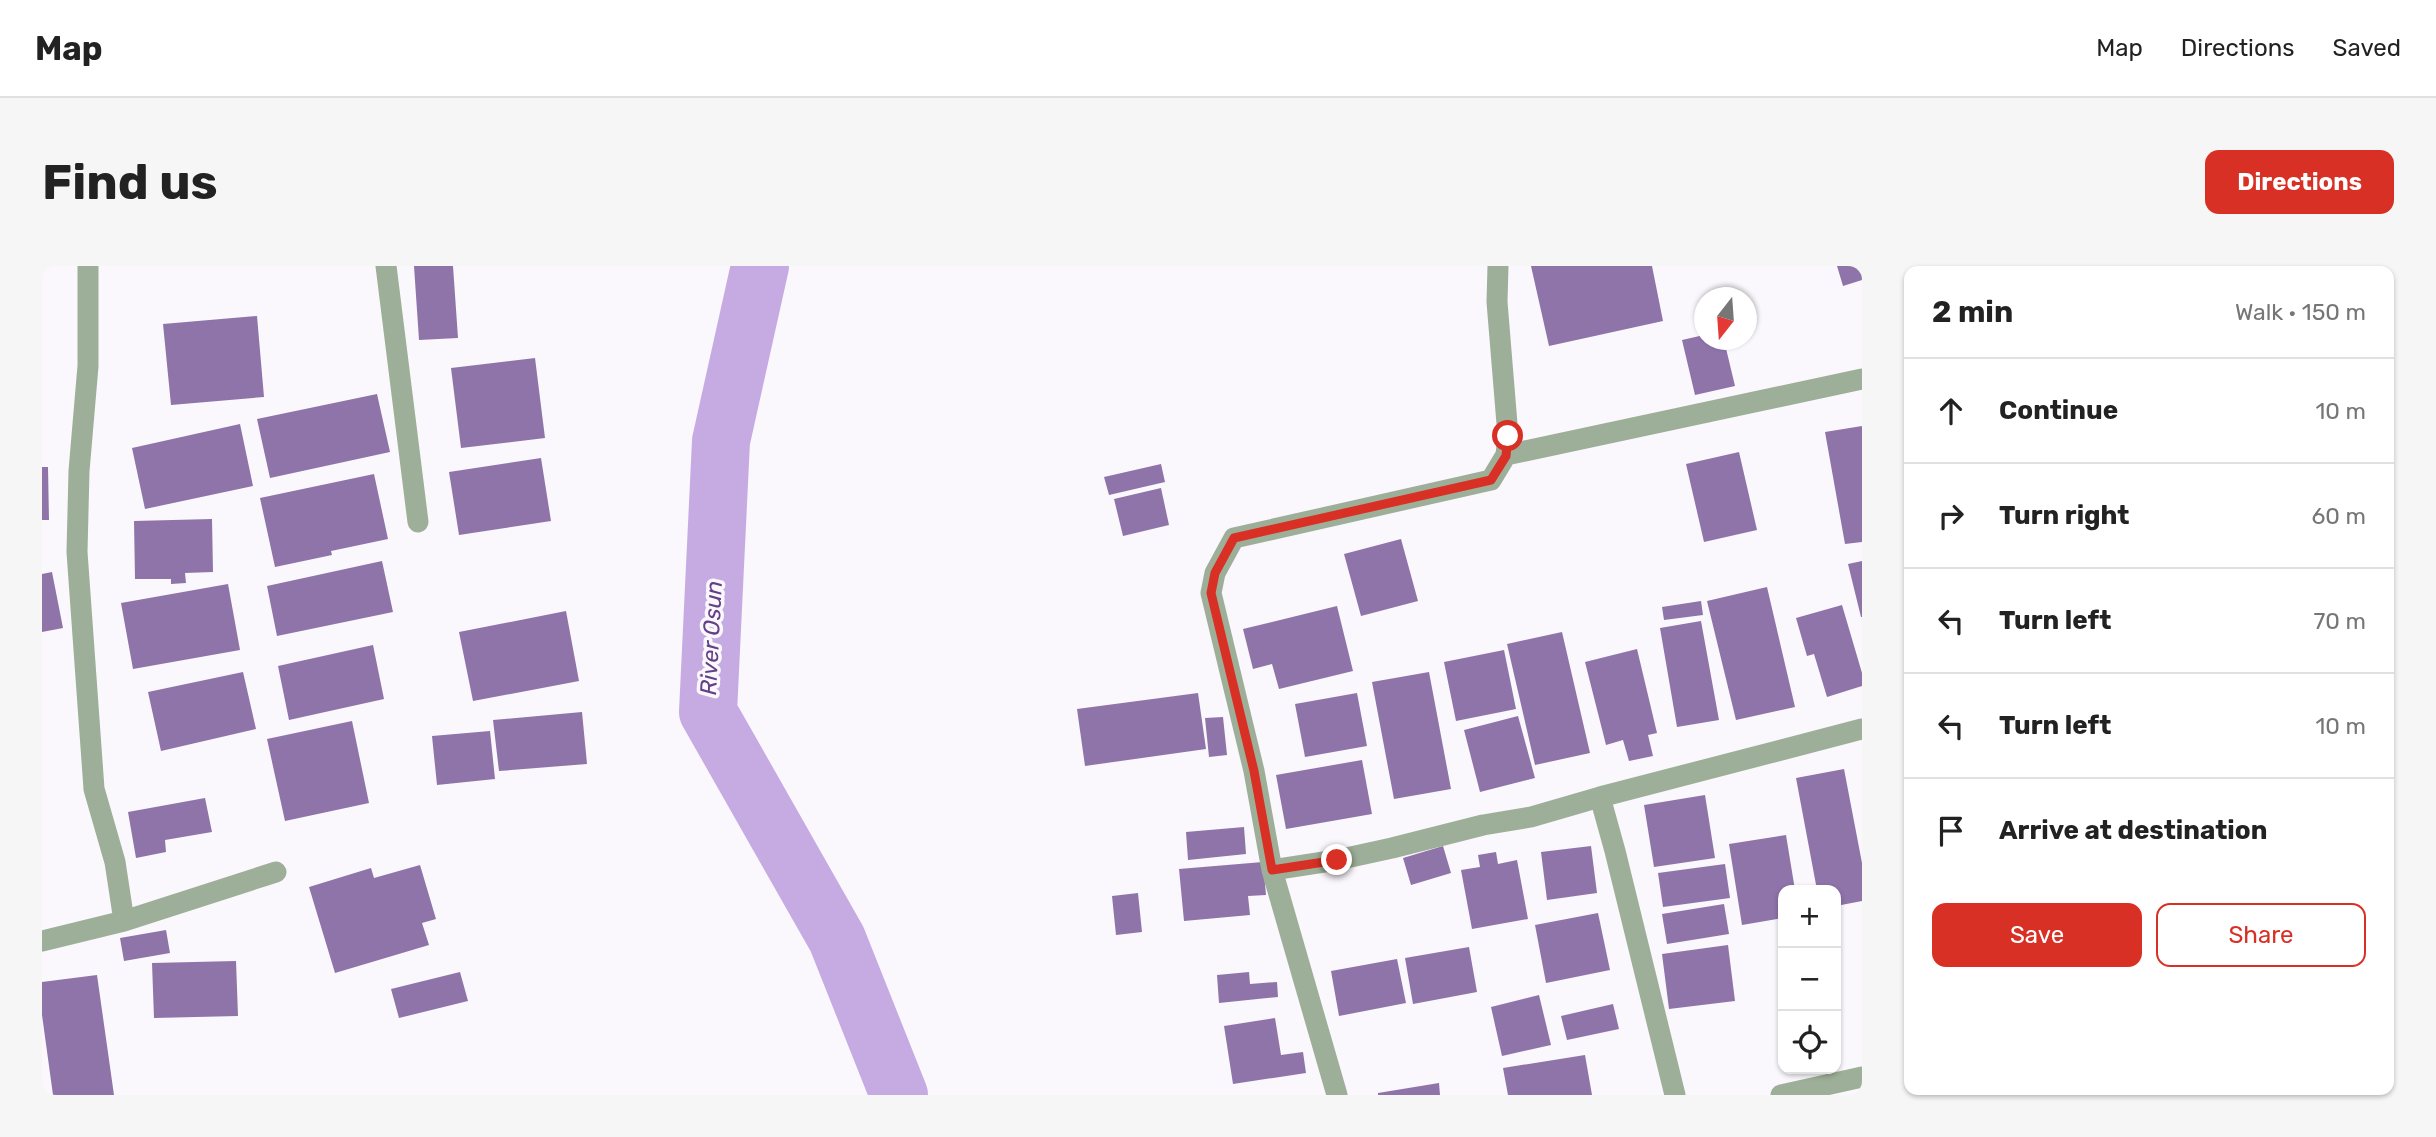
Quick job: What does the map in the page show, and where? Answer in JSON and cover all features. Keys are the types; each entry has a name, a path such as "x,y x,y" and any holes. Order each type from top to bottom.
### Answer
{"street":[{"path":"88,266 88,366 79,471 77,552 94,789 115,862 124,921"},
{"path":"386,266 418,522"},
{"path":"1337,1095 1272,870 1254,771 1211,593 1215,573 1234,538 1491,480 1506,456 1508,436 1497,302 1498,266"},
{"path":"1506,456 1862,379"},
{"path":"1272,870 1381,850 1483,825 1531,817 1862,729"},
{"path":"1600,797 1675,1095"},
{"path":"42,941 124,921 276,872"},
{"path":"1781,1095 1862,1077"}],"building":[{"path":"414,266 453,266 458,338 419,340"},
{"path":"1531,266 1652,266 1663,321 1549,346"},
{"path":"1837,266 1862,266 1862,280 1843,286"},
{"path":"257,316 264,397 171,405 163,324"},
{"path":"1694,337 1694,350 1726,350 1735,386 1695,395 1682,340"},
{"path":"535,358 545,438 461,448 451,368"},
{"path":"377,394 390,452 270,478 257,419"},
{"path":"240,424 253,486 145,509 132,448"},
{"path":"1862,426 1862,542 1845,544 1825,432"},
{"path":"1739,452 1757,530 1704,542 1686,464"},
{"path":"541,458 551,521 459,535 449,472"},
{"path":"1161,464 1165,482 1109,495 1104,477"},
{"path":"42,467 48,467 49,520 42,520"},
{"path":"374,474 388,539 275,567 260,498"},
{"path":"1161,488 1169,525 1123,536 1114,499"},
{"path":"212,519 213,572 185,573 186,583 171,584 171,579 135,579 134,521"},
{"path":"1401,539 1418,601 1361,616 1344,554"},
{"path":"382,561 393,612 277,636 267,586"},
{"path":"1862,561 1862,617 1861,617 1848,564"},
{"path":"52,572 63,628 42,632 42,574"},
{"path":"228,584 240,650 133,669 121,603"},
{"path":"1767,587 1795,707 1736,720 1707,601"},
{"path":"1701,601 1703,615 1664,620 1662,607"},
{"path":"1842,605 1862,673 1862,686 1827,697 1814,654 1807,656 1796,618"},
{"path":"1337,606 1353,671 1279,689 1272,664 1253,669 1243,629"},
{"path":"566,611 579,681 473,701 459,632"},
{"path":"1701,621 1719,720 1677,727 1660,628"},
{"path":"1562,632 1590,753 1535,765 1507,644"},
{"path":"373,645 384,699 289,720 278,666"},
{"path":"1637,649 1657,733 1648,735 1653,756 1629,761 1623,740 1606,745 1585,662"},
{"path":"1504,650 1516,709 1456,721 1444,662"},
{"path":"243,672 256,729 161,751 148,692"},
{"path":"1429,672 1451,789 1394,799 1372,682"},
{"path":"1198,693 1206,749 1085,766 1077,709"},
{"path":"1357,693 1367,746 1305,757 1295,704"},
{"path":"582,712 587,764 499,771 493,720"},
{"path":"1518,716 1535,778 1480,792 1464,730"},
{"path":"1223,717 1227,755 1209,757 1205,718"},
{"path":"352,721 369,803 285,821 267,739"},
{"path":"490,731 495,779 437,785 432,736"},
{"path":"1362,760 1372,814 1286,829 1276,775"},
{"path":"1844,769 1862,863 1862,901 1841,905 1841,885 1816,885 1796,778"},
{"path":"1705,795 1715,858 1654,867 1644,805"},
{"path":"205,798 212,832 165,840 166,852 136,858 128,812"},
{"path":"1244,827 1246,854 1188,860 1186,832"},
{"path":"1786,835 1794,885 1778,885 1778,919 1742,925 1729,844"},
{"path":"1443,846 1451,873 1411,885 1403,858"},
{"path":"1591,846 1597,893 1547,900 1541,852"},
{"path":"1496,852 1498,864 1517,860 1528,919 1472,929 1461,870 1480,867 1478,855"},
{"path":"1263,862 1266,895 1248,896 1250,915 1184,921 1179,869"},
{"path":"1725,864 1730,898 1663,907 1658,873"},
{"path":"420,865 436,919 422,923 429,945 335,973 309,887 371,868 374,878"},
{"path":"1138,893 1142,932 1116,935 1112,896"},
{"path":"1724,904 1729,934 1667,944 1662,914"},
{"path":"1598,913 1610,970 1546,983 1535,925"},
{"path":"166,930 170,953 124,961 120,938"},
{"path":"1728,945 1735,1001 1669,1009 1662,954"},
{"path":"1469,947 1477,992 1413,1004 1405,958"},
{"path":"1397,959 1406,1003 1339,1016 1331,971"},
{"path":"236,961 238,1016 154,1018 152,963"},
{"path":"460,972 468,1001 399,1018 391,989"},
{"path":"1249,972 1250,984 1277,982 1278,997 1219,1003 1217,975"},
{"path":"97,975 114,1095 53,1095 42,1015 42,982"},
{"path":"1539,995 1551,1045 1502,1056 1491,1007"},
{"path":"1613,1004 1619,1029 1567,1040 1561,1016"},
{"path":"1275,1018 1281,1055 1303,1052 1306,1073 1233,1084 1224,1026"},
{"path":"1585,1055 1592,1095 1508,1095 1503,1068"},
{"path":"1439,1083 1440,1095 1378,1095 1378,1093"}],"waterway":[{"name":"River Osun","path":"760,266 721,441 708,712 837,939 899,1095"}],"route":[{"path":"1337,860 1272,870 1254,771 1211,593 1215,573 1234,538 1491,480 1506,456 1508,436"}]}
